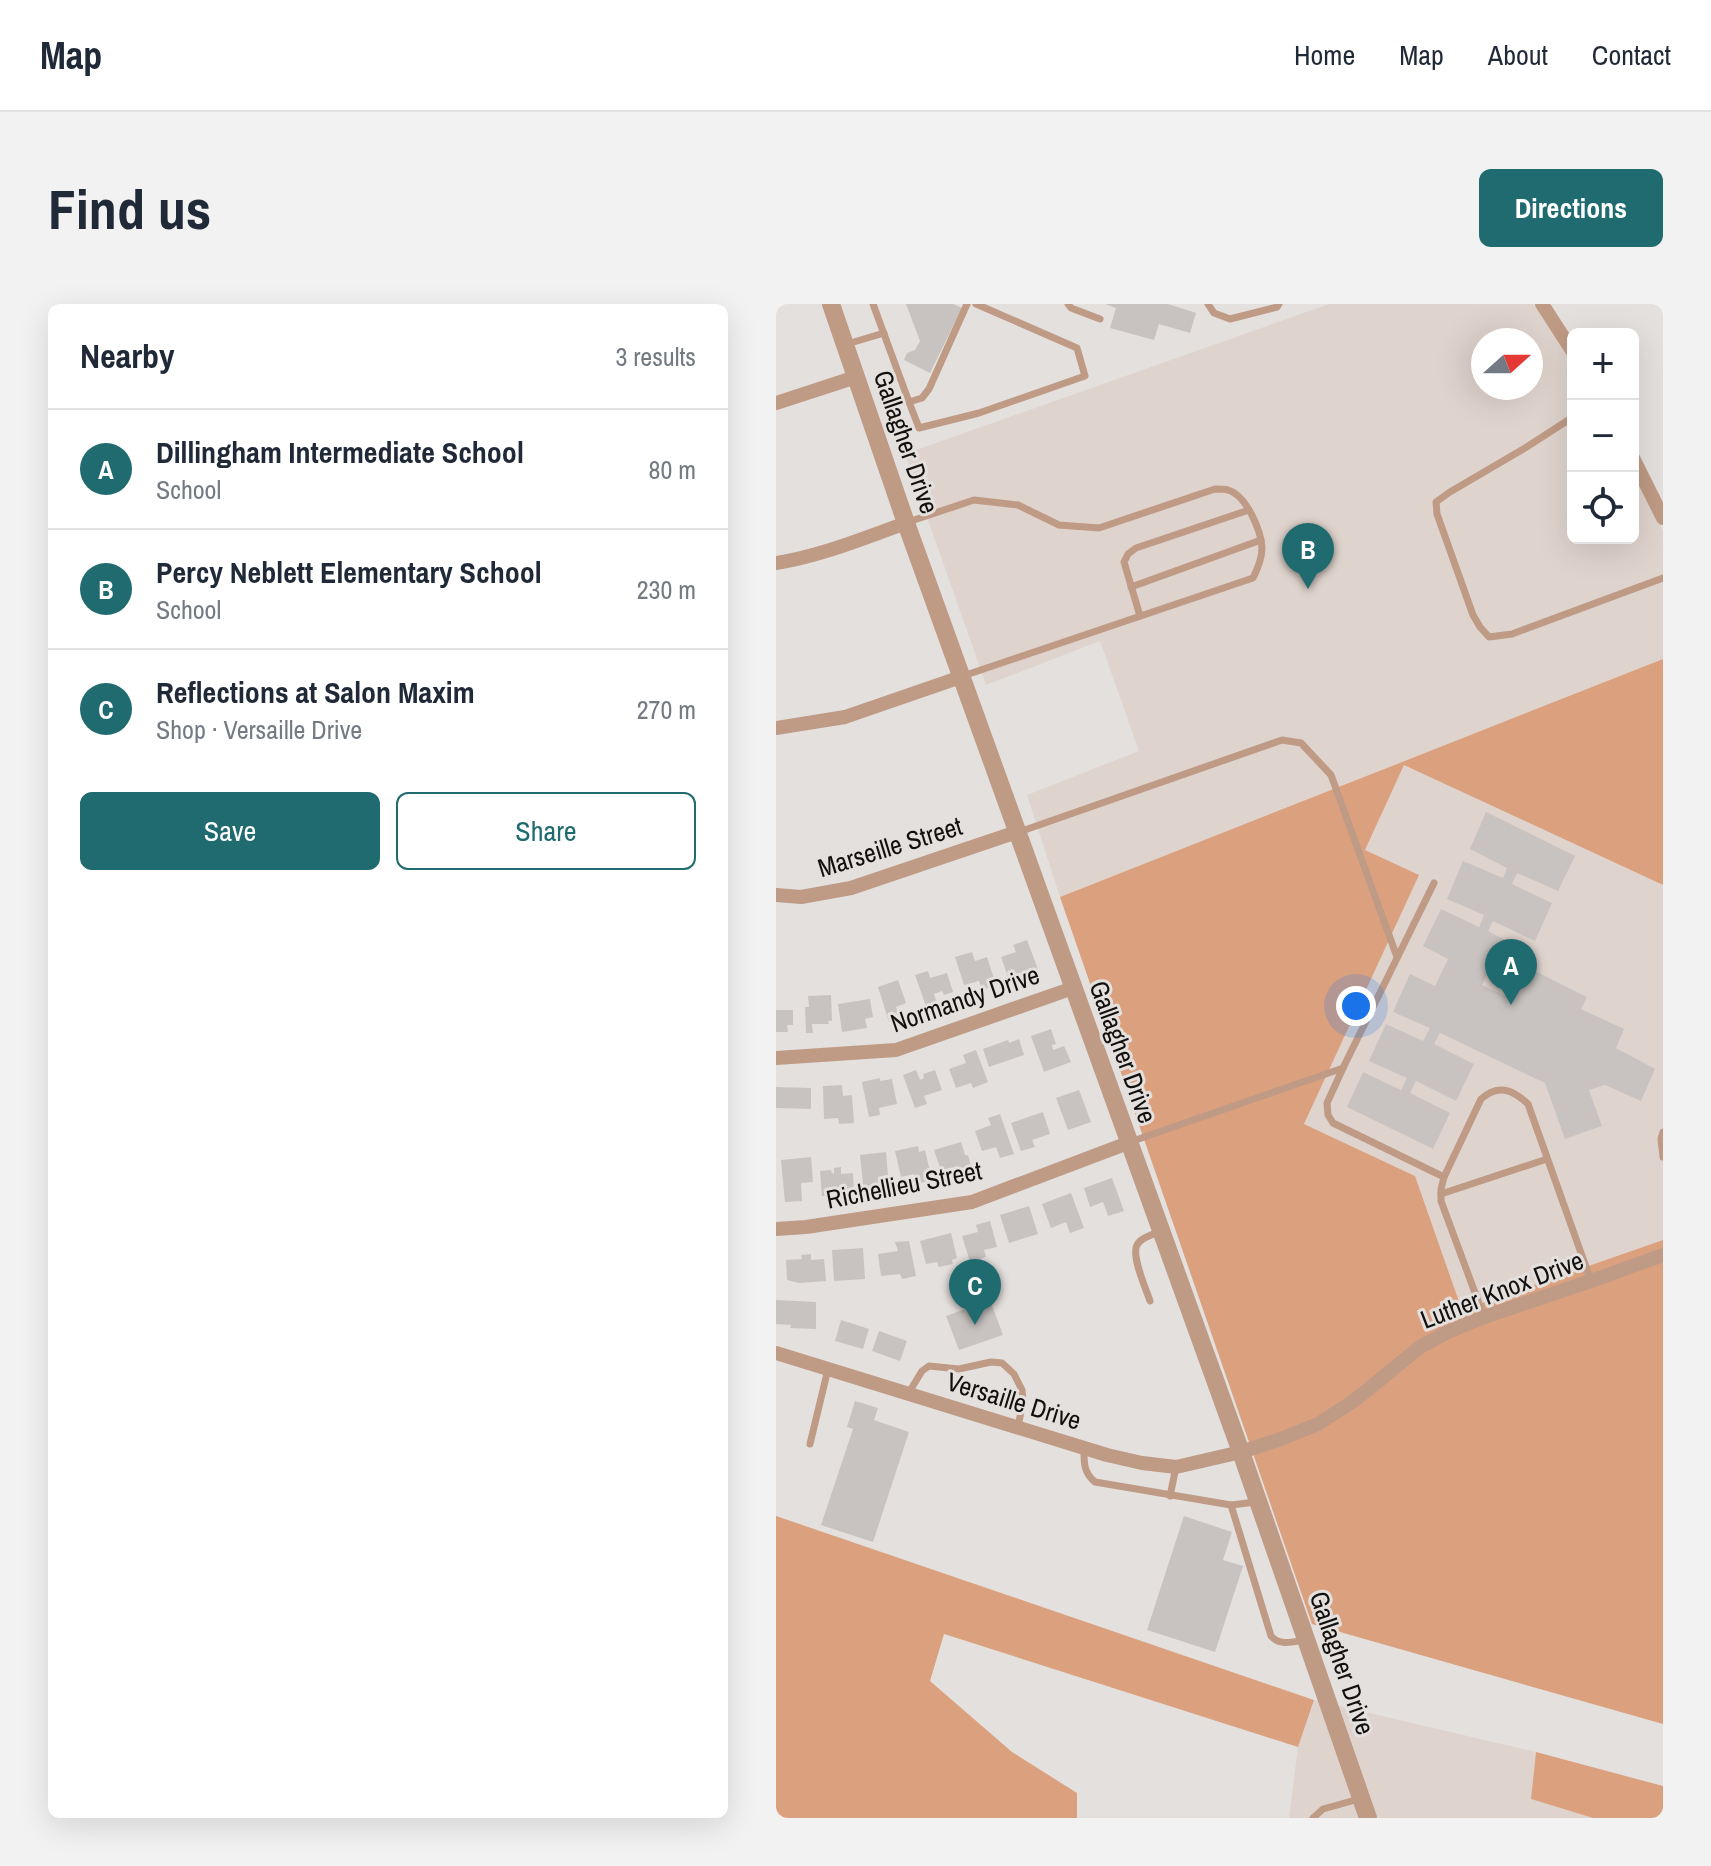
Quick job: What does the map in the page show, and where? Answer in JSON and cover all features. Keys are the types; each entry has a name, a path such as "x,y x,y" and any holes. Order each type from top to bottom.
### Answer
{"street":[{"name":"Gallagher Drive","path":"831,304 906,523 1241,1452 1368,1818"},
{"path":"1542,304 1567,343"},
{"path":"776,403 856,377"},
{"path":"1639,470 1663,518"},
{"path":"776,563 833,549 906,523"},
{"path":"776,728 845,717 961,677"},
{"name":"Marseille Street","path":"776,895 801,897 851,888 1017,832"},
{"name":"Normandy Drive","path":"776,1058 896,1050 1073,988"},
{"name":"Richellieu Street","path":"776,1229 972,1202 1128,1143"},
{"name":"Luther Knox Drive","path":"1241,1452 1318,1424 1355,1400 1420,1347 1484,1317 1663,1255"},
{"name":"Versaille Drive","path":"776,1353 1142,1463 1176,1467 1241,1452"}],"lane":[{"path":"873,304 919,428 979,413 1085,376 1077,348 976,304"},
{"path":"909,402 922,398 929,389 967,304"},
{"path":"1068,304 1100,319"},
{"path":"1208,304 1214,313 1230,319 1279,304"},
{"path":"845,344 884,333"},
{"path":"1567,421 1436,502 1437,514 1480,627 1489,637 1512,634 1663,578"},
{"path":"906,523 974,500 1018,505 1059,525 1099,528 1215,489 1229,490 1243,498 1261,540 1260,565 1253,578 961,677"},
{"path":"1140,616 1124,562 1128,554 1136,548 1249,510"},
{"path":"1131,587 1261,540"},
{"path":"1017,832 1282,740 1301,743 1331,775 1397,957"},
{"path":"1434,883 1327,1103 1328,1115 1333,1123 1444,1177"},
{"path":"1128,1143 1343,1068"},
{"path":"1484,1317 1441,1194 1444,1177 1481,1099 1489,1092 1499,1089 1519,1096 1528,1104 1591,1281"},
{"path":"1663,1132 1663,1157"},
{"path":"1441,1194 1547,1159"},
{"path":"1150,1301 1135,1248 1139,1242 1160,1231"},
{"path":"908,1394 922,1371 929,1366 959,1369 991,1362 1002,1363 1014,1374 1022,1390 1018,1427"},
{"path":"810,1444 828,1369"},
{"path":"1084,1447 1084,1468 1095,1482 1231,1505 1258,1502"},
{"path":"1170,1496 1176,1467"},
{"path":"1231,1505 1271,1636 1285,1643 1306,1639"},
{"path":"1313,1818 1323,1809 1361,1798"}],"shaded area":[{"path":"1329,304 1534,304 1567,355 1567,544 1639,544 1639,481 1663,531 1663,659 1060,897 1027,795 1139,751 1100,641 986,685 905,454"},
{"path":"1663,659 1663,885 1404,765 1365,850 1419,875 1304,1124 1415,1176 1462,1310 1663,1240 1663,1724 1312,1624 1060,897"},
{"path":"1404,764 1663,885 1663,1240 1462,1310 1415,1176 1304,1124 1418,876 1365,850"},
{"path":"776,1516 1314,1700 1298,1747 944,1634 930,1681 1012,1752 1077,1793 1077,1818 776,1818"},
{"path":"1314,1700 1536,1752 1531,1799 1593,1818 1289,1818 1298,1747"},
{"path":"1536,1752 1663,1786 1663,1818 1593,1818 1531,1799"}],"building":[{"path":"906,304 953,304 962,308 930,373 904,360 920,341"},
{"path":"1105,304 1168,304 1196,313 1190,333 1159,324 1154,340 1110,328 1116,308"},
{"path":"1486,812 1575,856 1558,891 1517,873 1512,884 1552,903 1535,941 1493,921 1488,931 1505,940 1482,985 1513,999 1527,967 1587,997 1581,1009 1624,1029 1616,1048 1655,1069 1641,1101 1605,1085 1589,1090 1602,1126 1565,1139 1545,1083 1440,1033 1434,1044 1474,1064 1456,1101 1416,1081 1410,1093 1450,1113 1433,1149 1347,1107 1363,1072 1401,1090 1407,1078 1369,1061 1386,1024 1423,1041 1430,1028 1393,1012 1410,974 1435,986 1448,959 1423,946 1441,909 1479,927 1484,915 1447,899 1463,861 1503,878 1507,868 1470,849"},
{"path":"1027,940 1039,972 1016,980 1015,975 1008,977 1001,957 1016,952 1013,945"},
{"path":"972,952 975,961 987,957 996,985 982,990 979,981 964,985 955,957"},
{"path":"928,971 930,978 947,973 953,992 934,994 938,1006 927,1009 915,975"},
{"path":"898,980 906,1003 896,1007 900,1019 889,1022 878,987"},
{"path":"831,995 832,1021 828,1021 829,1024 812,1024 813,1033 806,1033 805,1007 809,1007 808,996"},
{"path":"870,999 873,1017 865,1019 867,1028 842,1032 838,1004"},
{"path":"776,1010 793,1010 793,1025 787,1025 788,1032 776,1032"},
{"path":"1051,1029 1056,1044 1052,1045 1053,1050 1064,1046 1071,1062 1044,1072 1031,1036"},
{"path":"1019,1039 1024,1055 989,1067 983,1049"},
{"path":"976,1050 988,1082 973,1088 971,1083 956,1088 949,1069 966,1063 963,1055"},
{"path":"916,1070 920,1080 924,1078 923,1074 935,1070 942,1090 924,1096 927,1104 915,1108 903,1075"},
{"path":"880,1078 880,1081 892,1079 897,1104 879,1108 880,1115 869,1117 862,1082"},
{"path":"842,1085 843,1096 852,1095 854,1123 839,1124 838,1118 824,1119 823,1086"},
{"path":"776,1087 811,1088 811,1109 776,1108"},
{"path":"1079,1090 1091,1122 1068,1130 1056,1098"},
{"path":"1043,1112 1050,1134 1032,1140 1035,1147 1021,1151 1011,1123"},
{"path":"1000,1114 1014,1154 1000,1158 996,1147 982,1151 975,1131 991,1125 988,1118"},
{"path":"961,1142 972,1170 959,1174 957,1166 941,1171 934,1150"},
{"path":"918,1146 919,1152 925,1150 932,1180 917,1184 914,1174 901,1177 895,1151"},
{"path":"886,1152 888,1175 878,1177 879,1191 864,1193 860,1155"},
{"path":"811,1157 813,1182 801,1183 802,1201 785,1202 781,1160"},
{"path":"841,1167 841,1174 853,1173 854,1194 822,1196 820,1171 831,1170 834,1174 834,1168"},
{"path":"1112,1178 1124,1211 1108,1216 1103,1202 1090,1207 1084,1188"},
{"path":"1071,1193 1084,1228 1070,1233 1066,1222 1051,1228 1042,1204"},
{"path":"1029,1206 1038,1234 1009,1243 1000,1215"},
{"path":"990,1221 997,1247 984,1250 986,1257 970,1262 962,1236 978,1232 976,1225"},
{"path":"951,1233 957,1258 952,1260 953,1264 939,1267 937,1262 926,1264 920,1241"},
{"path":"909,1241 916,1276 902,1279 900,1274 881,1276 878,1254 898,1251 895,1242"},
{"path":"863,1248 865,1279 834,1281 832,1250"},
{"path":"811,1254 811,1260 824,1259 826,1281 799,1283 787,1280 786,1260 802,1259 801,1255"},
{"path":"776,1300 816,1302 816,1329 776,1324"},
{"path":"990,1300 1003,1335 959,1350 946,1316"},
{"path":"841,1320 869,1329 863,1349 835,1341"},
{"path":"879,1331 907,1341 900,1361 872,1351"},
{"path":"855,1401 878,1408 874,1420 909,1432 873,1542 821,1525 853,1429 847,1427"},
{"path":"1184,1516 1232,1532 1223,1560 1243,1566 1215,1652 1147,1630"}],"place":[{"name":"Percy Neblett Elementary School","path":"1308,589"},
{"name":"Dillingham Intermediate School","path":"1511,1005"},
{"name":"Reflections at Salon Maxim","path":"975,1325"}]}
